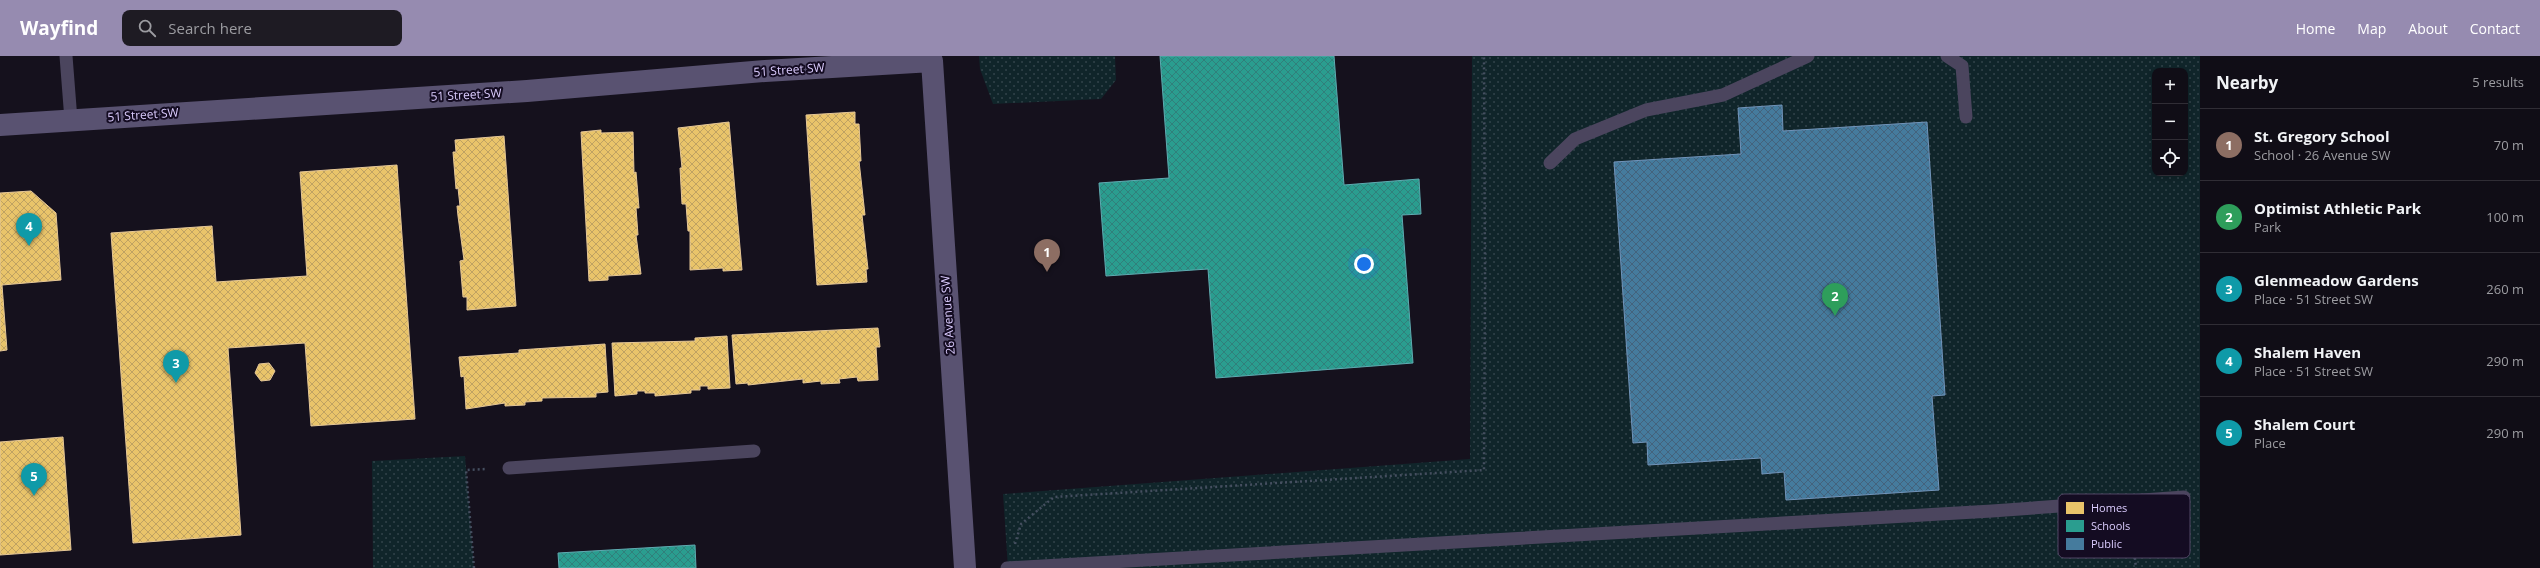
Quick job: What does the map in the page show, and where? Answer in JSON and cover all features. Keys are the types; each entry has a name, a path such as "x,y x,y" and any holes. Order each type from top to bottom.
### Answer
{"street":[{"name":"51 Street SW","path":"0,124 527,91 765,71 932,61"},
{"name":"26 Avenue SW","path":"932,61 965,568"}],"lane":[{"path":"66,56 71,120"},
{"path":"1550,163 1575,139 1646,110 1723,95 1808,56"},
{"path":"1947,56 1962,66 1966,117"},
{"path":"509,468 754,451"},
{"path":"1008,568 1985,511 2058,505"}],"path":[{"path":"1008,568 1021,524 1054,497 1484,470 1484,56"},
{"path":"474,568 466,470 509,468"},
{"path":"2135,558 2136,568"}],"green space":[{"path":"979,56 1115,56 1116,80 1101,99 993,104 980,69"},
{"path":"1472,56 2200,56 2200,568 1008,568 1003,494 1470,459"},
{"path":"465,456 474,568 373,568 372,461"}],"building: Homes":[{"path":"855,112 855,124 859,124 861,161 859,161 865,215 862,215 868,269 866,269 867,282 817,285 806,115"},
{"path":"729,122 742,270 723,271 723,268 690,270 690,231 688,231 686,204 682,204 680,168 682,168 678,128"},
{"path":"601,130 601,133 633,132 634,173 636,172 639,208 636,208 638,235 636,235 641,274 608,276 608,280 589,281 581,132"},
{"path":"504,136 516,306 467,310 467,297 463,297 460,261 464,260 457,206 460,206 458,188 456,189 453,152 456,152 455,140"},
{"path":"397,165 415,419 311,426 305,343 228,348 241,535 133,543 111,233 212,226 216,282 307,276 300,172"},
{"path":"31,191 56,213 61,280 2,285 7,350 0,351 0,193"},
{"path":"878,328 880,347 876,347 878,380 858,381 857,377 839,379 840,383 821,384 821,381 803,383 803,379 748,385 748,383 736,384 732,335"},
{"path":"727,336 730,388 708,389 708,386 700,386 700,390 691,390 691,393 655,396 655,393 637,391 637,394 615,396 612,343 695,341 695,338"},
{"path":"605,344 608,392 596,393 596,397 542,398 542,401 525,402 525,405 505,406 505,403 466,409 464,376 461,377 459,357 519,353 519,350"},
{"path":"269,363 275,371 270,380 261,381 255,373 259,364"},
{"path":"63,437 71,550 0,555 0,442"}],"building: Schools":[{"path":"1160,56 1334,56 1344,185 1419,179 1421,214 1402,215 1413,363 1216,378 1208,269 1106,276 1099,183 1169,178"},
{"path":"695,545 696,568 559,568 558,553"}],"building: Public":[{"path":"1782,105 1783,131 1927,122 1945,395 1932,396 1939,490 1786,500 1784,472 1762,474 1761,458 1648,465 1647,442 1633,443 1614,162 1741,154 1738,108"}],"place":[{"name":"Shalem Haven","path":"29,246"},
{"name":"St. Gregory School","path":"1047,272"},
{"name":"Optimist Athletic Park","path":"1835,316"},
{"name":"Glenmeadow Gardens","path":"176,383"},
{"name":"Shalem Court","path":"34,496"}]}
